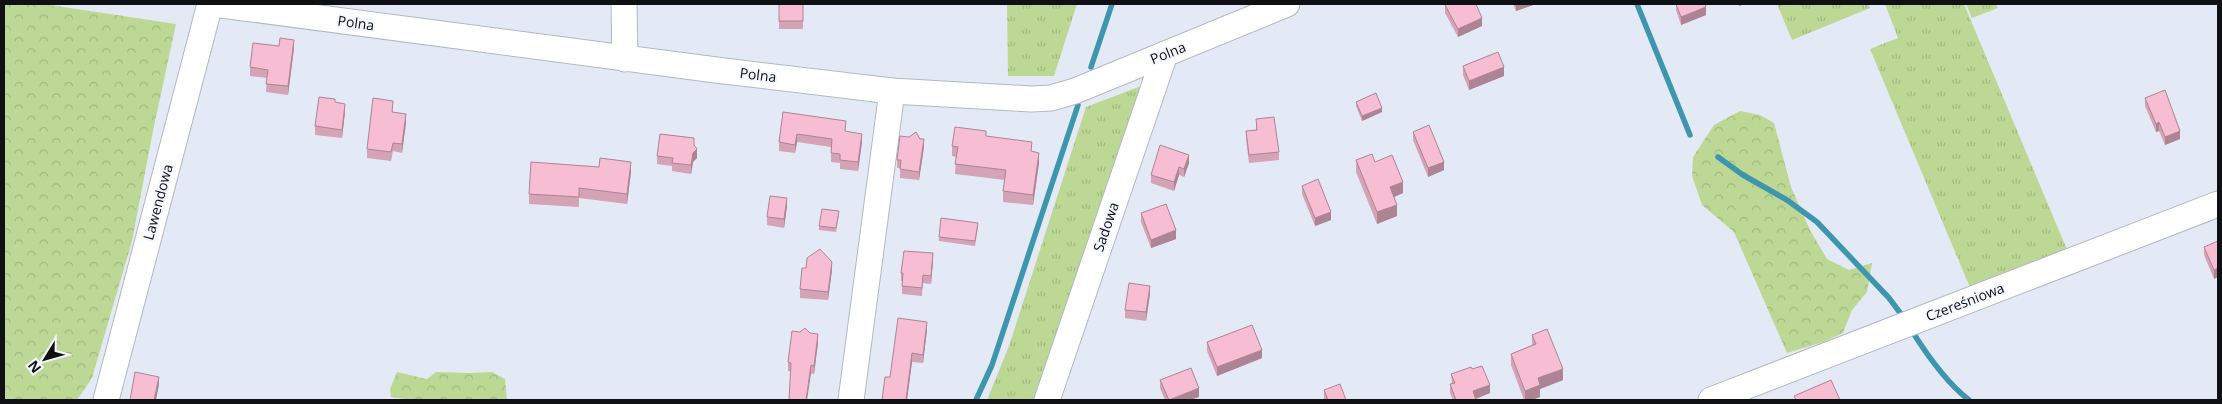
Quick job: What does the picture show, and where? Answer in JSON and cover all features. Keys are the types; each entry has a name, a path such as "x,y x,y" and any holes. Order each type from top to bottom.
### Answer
{"street":[{"name":"Polna","path":"212,4 625,59 892,90 1031,99 1051,98 1075,91 1286,4"},
{"name":"Lawendowa","path":"106,400 212,4"},
{"path":"624,4 625,59"},
{"name":"Sadowa","path":"1047,400 1165,54"},
{"path":"851,400 892,90"},
{"name":"Czereśniowa","path":"1711,400 2218,204"}],"green space":[{"path":"4,4 44,4 176,24 132,241 92,378 77,400 4,400"},
{"path":"1007,4 1077,4 1054,76 1008,76"},
{"path":"1777,4 1868,4 1870,8 1792,40"},
{"path":"1885,4 1964,4 2068,252 1971,290 1870,49 1898,38"},
{"path":"1966,4 1996,4 1998,8 1972,18"},
{"path":"1141,86 1037,400 987,400 1009,346 1086,107"},
{"path":"1740,111 1760,115 1774,123 1791,187 1810,230 1827,259 1849,270 1872,263 1867,292 1852,310 1843,333 1823,342 1787,353 1734,232 1702,205 1692,176 1693,157 1714,125"},
{"path":"397,372 427,379 436,372 492,372 505,379 507,400 413,400 391,397 390,389"}],"building":[{"path":"779,4 803,4 803,21 779,21"},
{"path":"1446,4 1476,4 1482,18 1458,29"},
{"path":"1676,4 1705,4 1706,7 1681,17"},
{"path":"280,38 294,40 288,86 266,84 268,70 250,67 253,43 279,46"},
{"path":"1498,52 1504,67 1469,81 1463,66"},
{"path":"2165,90 2180,131 2165,137 2159,122 2156,124 2145,98"},
{"path":"1376,93 1382,108 1362,116 1356,102"},
{"path":"319,97 335,99 335,102 345,104 342,130 315,126"},
{"path":"373,98 393,101 392,112 406,114 402,144 393,143 391,152 367,149"},
{"path":"783,112 846,121 845,131 862,134 858,162 840,160 840,154 831,153 832,139 797,134 795,145 779,142"},
{"path":"1274,117 1279,152 1249,155 1246,131 1257,130 1256,119"},
{"path":"1429,125 1444,162 1428,168 1413,132"},
{"path":"955,127 986,131 986,136 1032,142 1031,151 1039,153 1033,195 1003,191 1006,170 955,164 958,147 952,146"},
{"path":"916,132 920,139 924,139 919,172 900,169 901,160 897,160 900,136 909,137"},
{"path":"660,134 694,138 694,145 697,149 693,153 691,165 672,163 673,158 657,156"},
{"path":"1160,145 1189,155 1184,169 1179,167 1174,182 1151,175"},
{"path":"1372,154 1375,162 1392,155 1403,182 1390,187 1397,205 1377,212 1356,160"},
{"path":"600,158 631,162 627,194 579,188 579,197 529,194 531,162 599,167"},
{"path":"1318,179 1331,212 1315,218 1302,186"},
{"path":"770,196 787,198 784,219 767,217"},
{"path":"1166,204 1176,230 1151,240 1141,213"},
{"path":"822,209 839,211 836,228 819,226"},
{"path":"941,218 978,223 975,241 939,237"},
{"path":"2218,241 2218,268 2214,270 2204,247"},
{"path":"820,249 832,262 828,292 800,289 802,268 806,268 807,258"},
{"path":"904,251 933,253 931,276 923,275 922,288 902,286 903,273 901,273"},
{"path":"1129,283 1150,286 1146,312 1125,310"},
{"path":"898,318 927,322 923,355 912,353 906,400 882,400 885,377 890,377"},
{"path":"1252,325 1262,350 1217,367 1207,342"},
{"path":"805,328 810,333 818,334 814,366 811,365 806,400 789,400 791,363 788,362 792,331 800,332"},
{"path":"1547,329 1563,369 1538,378 1540,385 1525,391 1511,354 1536,344 1532,335"},
{"path":"1482,366 1490,385 1473,391 1476,400 1456,400 1450,384 1455,383 1451,374 1471,367 1472,369"},
{"path":"1191,368 1199,388 1169,400 1160,380"},
{"path":"135,372 159,377 154,400 130,400"},
{"path":"1831,380 1840,400 1796,400 1794,396"},
{"path":"1340,384 1346,400 1328,400 1324,390"}],"waterway":[{"path":"1091,67 1112,4"},
{"path":"1637,4 1690,135"},
{"path":"976,400 992,365 1078,105"},
{"path":"1718,157 1743,175 1787,200 1817,222 1889,298 1904,318"},
{"path":"1912,331 1938,368 1969,400"}]}
